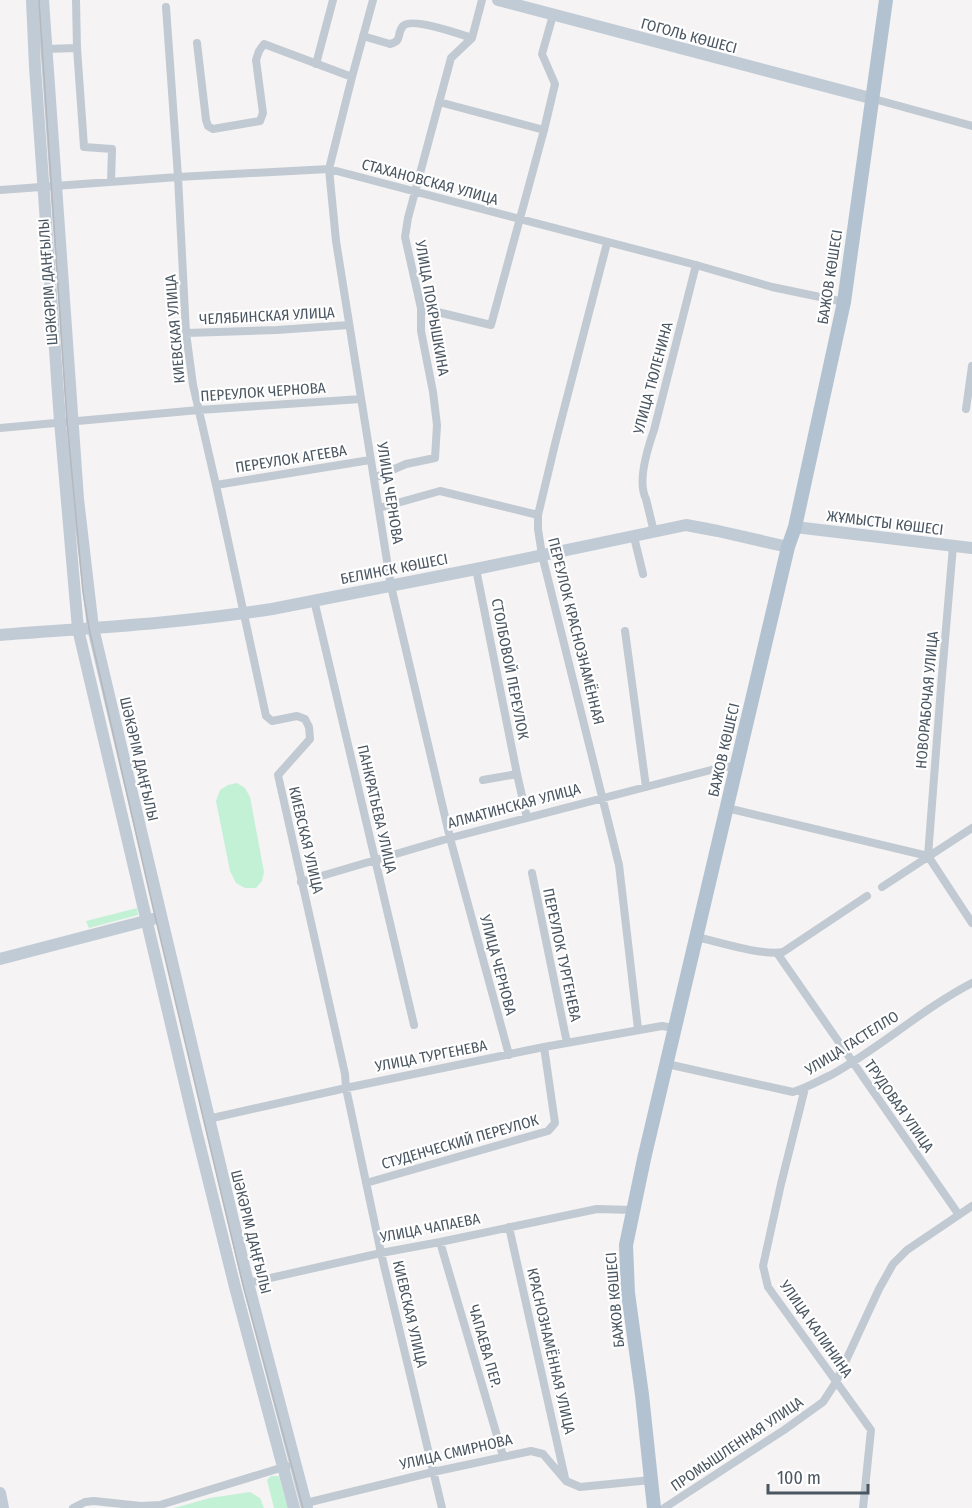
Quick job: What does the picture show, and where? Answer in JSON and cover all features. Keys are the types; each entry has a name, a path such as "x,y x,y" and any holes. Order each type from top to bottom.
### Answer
{"main road":[{"name":"ШӘКӘРІМ ДАҢҒЫЛЫ","path":"32,0 50,186 78,629 235,1287 300,1506"},
{"name":"ШӘКӘРІМ ДАҢҒЫЛЫ","path":"43,0 50,186"},
{"name":"ГОГОЛЬ КӨШЕСІ","path":"498,0 874,99"},
{"name":"БАЖОВ КӨШЕСІ","path":"654,1508 627,1277 626,1245 674,1028 788,547 795,527 844,302 886,0"},
{"name":"ШӘКӘРІМ ДАҢҒЫЛЫ","path":"66,421 93,628 289,1466"},
{"name":"БЕЛИНСК КӨШЕСІ","path":"0,635 243,613 391,586 686,525 788,547"},
{"name":"ЖҰМЫСТЫ КӨШЕСІ","path":"795,527 972,548"},
{"path":"0,959 161,917"},
{"name":"УЛИЦА ТУРГЕНЕВА","path":"194,1122 208,1119"},
{"name":"УЛИЦА ЧАПАЕВА","path":"235,1287 248,1284"},
{"path":"0,1493 3,1508"}],"street":[{"path":"316,64 333,0"},
{"name":"УЛИЦА ЧЕРНОВА","path":"374,0 351,77 329,169 336,241 391,586 450,838 509,1055"},
{"path":"363,36 390,45 394,44 401,28 410,23 472,38 482,0"},
{"path":"76,1 84,147 112,148 111,182"},
{"name":"КИЕВСКАЯ УЛИЦА","path":"166,7 186,333 193,385 267,716 272,721 297,716 304,719 309,727 310,739 278,776 345,1074 381,1253 442,1508"},
{"path":"421,308 490,325 555,84 542,54 553,15"},
{"name":"УЛИЦА ПОКРЫШКИНА","path":"374,478 406,464 435,458 437,425 433,392 421,331 421,308 405,237 408,218 451,58 472,38"},
{"path":"197,43 206,120 208,126 213,129 260,121 264,113 256,60 264,44 351,77"},
{"path":"46,49 77,48"},
{"path":"874,99 972,126"},
{"path":"439,102 544,130"},
{"name":"СТАХАНОВСКАЯ УЛИЦА","path":"0,190 329,169 772,287 844,302"},
{"name":"ПЕРЕУЛОК КРАСНОЗНАМЁННАЯ","path":"607,243 558,431 538,515 538,529 542,555 620,865 638,1029"},
{"name":"УЛИЦА ТЮЛЕНИНА","path":"654,532 644,495 643,474 646,452 654,430 696,265"},
{"name":"ЧЕЛЯБИНСКАЯ УЛИЦА","path":"186,333 349,325"},
{"path":"966,409 972,366"},
{"name":"ПЕРЕУЛОК ЧЕРНОВА","path":"0,428 199,410 361,399"},
{"name":"ПЕРЕУЛОК АГЕЕВА","path":"216,485 370,460"},
{"path":"379,508 440,490 538,515"},
{"path":"634,537 643,574"},
{"name":"НОВОРАБОЧАЯ УЛИЦА","path":"928,856 953,546"},
{"name":"СТОЛБОВОЙ ПЕРЕУЛОК","path":"476,569 527,818"},
{"name":"ПАНКРАТЬЕВА УЛИЦА","path":"314,600 414,1024"},
{"path":"625,631 646,787"},
{"name":"АЛМАТИНСКАЯ УЛИЦА","path":"301,882 450,838 736,765"},
{"path":"483,780 517,774"},
{"path":"727,808 928,856 972,923"},
{"path":"882,887 972,828"},
{"name":"ПЕРЕУЛОК ТУРГЕНЕВА","path":"532,873 567,1043"},
{"path":"697,937 762,952 783,952 867,896"},
{"name":"ТРУДОВАЯ УЛИЦА","path":"777,953 959,1215"},
{"name":"УЛИЦА ГАСТЕЛЛО","path":"667,1064 792,1092 805,1088 853,1062 950,994 972,983"},
{"name":"УЛИЦА ТУРГЕНЕВА","path":"208,1119 544,1047 638,1029 662,1026 674,1028"},
{"name":"СТУДЕНЧЕСКИЙ ПЕРЕУЛОК","path":"366,1183 548,1131 555,1123 544,1047"},
{"name":"УЛИЦА КАЛИНИНА","path":"805,1088 763,1266 768,1287 871,1430 863,1508"},
{"name":"ПРОМЫШЛЕННАЯ УЛИЦА","path":"664,1508 823,1402 836,1382 893,1264 907,1250 972,1206"},
{"name":"УЛИЦА ЧАПАЕВА","path":"248,1284 381,1253 597,1209 633,1210"},
{"name":"КРАСНОЗНАМЁННАЯ УЛИЦА","path":"509,1227 566,1481"},
{"name":"ЧАПАЕВА ПЕР.","path":"440,1242 503,1456"},
{"name":"УЛИЦА СМИРНОВА","path":"300,1506 433,1472 531,1452 543,1454 566,1481"},
{"path":"73,1508 85,1502 94,1501 141,1506 160,1505 289,1466"},
{"path":"566,1481 580,1487 651,1480"}],"green space":[{"path":"237,783 245,788 250,797 264,872 262,881 256,888 245,888 236,883 230,871 216,801 220,790"},
{"path":"137,908 138,915 89,928 86,921"},
{"path":"271,1476 279,1476 288,1508 274,1508 267,1480"},
{"path":"250,1492 260,1498 264,1508 174,1508 210,1498"}],"tram line":[{"path":"39,0 67,421 83,592 89,628 243,1285 303,1508"}]}
